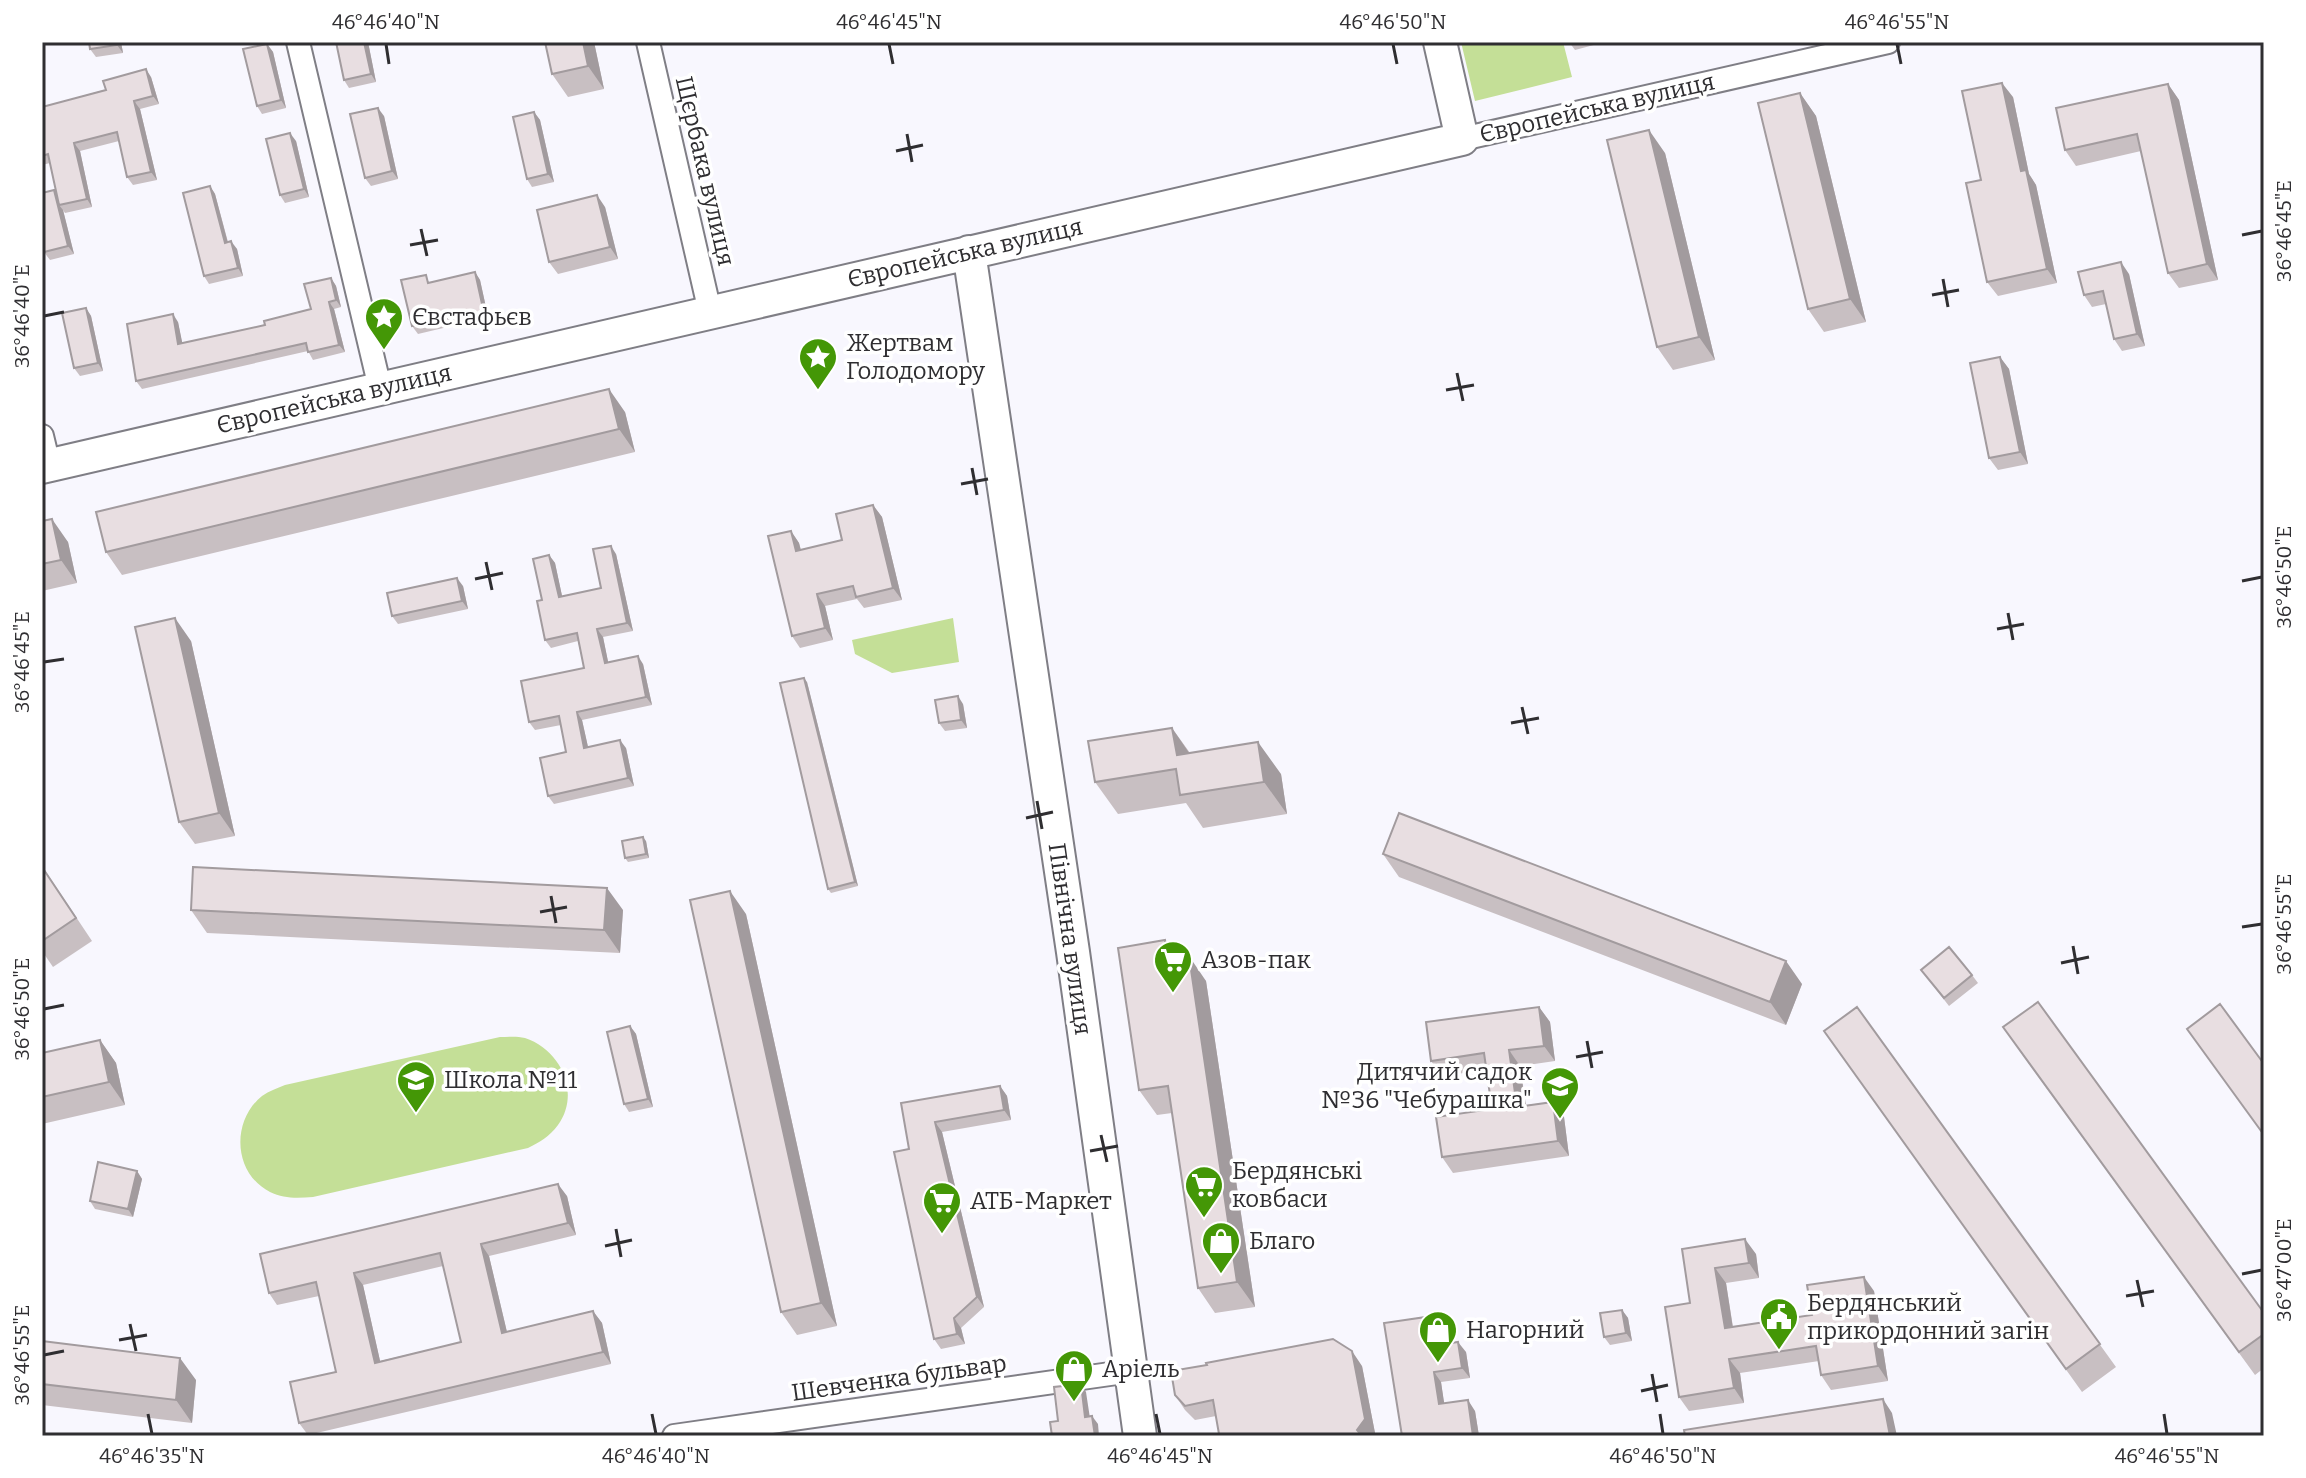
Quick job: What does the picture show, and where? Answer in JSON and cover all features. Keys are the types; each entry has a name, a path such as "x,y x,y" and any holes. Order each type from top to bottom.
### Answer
{"street":[{"path":"298,42 380,388"},
{"name":"Щєрбака вулиця","path":"648,42 710,312"},
{"path":"1440,42 1462,139"},
{"name":"Європейська вулиця","path":"44,456 380,388 1888,42"},
{"name":"Північна вулиця","path":"969,252 1073,952 1140,1436"},
{"name":"Шевченка бульвар","path":"674,1436 1131,1371"}],"green space":[{"path":"1461,42 1563,42 1572,77 1475,101"},
{"path":"953,618 959,662 892,673 855,654 852,640"},
{"path":"500,1037 522,1037 538,1044 549,1052 564,1074 568,1100 565,1113 555,1129 536,1144 313,1197 291,1198 275,1194 258,1183 249,1172 240,1146 241,1132 252,1107 262,1096 285,1085"}],"building":[{"path":"89,42 117,42 117,45 90,49"},
{"path":"336,42 364,42 371,74 344,80"},
{"path":"545,42 583,42 588,66 552,74"},
{"path":"267,44 281,100 257,106 243,49"},
{"path":"146,69 153,96 134,101 151,172 127,177 117,132 74,143 87,199 59,205 48,154 42,156 42,107 106,90 103,81"},
{"path":"2002,83 2021,171 2026,170 2047,269 1987,282 1966,183 1981,180 1962,91"},
{"path":"2168,84 2207,264 2168,273 2137,134 2065,150 2056,108"},
{"path":"1800,93 1850,299 1808,309 1758,103"},
{"path":"378,108 392,171 365,178 350,114"},
{"path":"534,112 548,174 527,179 513,117"},
{"path":"1649,130 1699,337 1657,347 1607,140"},
{"path":"290,133 304,189 280,195 266,139"},
{"path":"210,186 225,243 231,241 238,268 204,276 183,193"},
{"path":"54,190 68,246 44,252 42,193"},
{"path":"597,195 610,247 549,262 537,210"},
{"path":"2121,262 2137,334 2114,339 2103,291 2084,295 2078,272"},
{"path":"475,272 484,313 412,326 401,280 426,275 428,283"},
{"path":"331,278 336,300 329,302 339,345 308,352 306,343 136,381 127,324 173,314 178,344 265,325 264,321 311,309 304,284"},
{"path":"86,308 98,363 74,368 62,313"},
{"path":"2000,357 2020,452 1989,458 1970,363"},
{"path":"609,389 619,429 106,552 96,512"},
{"path":"873,505 893,588 856,597 853,586 817,594 825,628 792,636 768,536 791,531 796,551 842,540 836,514"},
{"path":"52,519 61,560 42,564 42,521"},
{"path":"611,546 627,623 597,629 605,663 638,656 646,697 577,712 584,748 620,740 628,778 548,796 540,758 566,752 559,716 529,722 521,681 584,668 577,633 545,640 537,601 542,600 533,559 549,555 559,597 601,588 593,549"},
{"path":"457,578 462,601 392,616 387,593"},
{"path":"175,618 219,813 179,822 135,627"},
{"path":"804,678 855,882 828,889 780,683"},
{"path":"958,696 961,720 939,723 935,700"},
{"path":"1172,728 1177,755 1258,742 1264,782 1180,795 1176,769 1095,782 1088,741"},
{"path":"1399,813 1786,961 1770,1002 1383,854"},
{"path":"643,837 646,854 625,858 622,841"},
{"path":"42,867 76,918 42,941"},
{"path":"193,867 607,888 604,930 191,910"},
{"path":"730,891 821,1303 781,1312 690,900"},
{"path":"1165,940 1168,960 1189,956 1237,1282 1198,1288 1168,1086 1139,1090 1118,948"},
{"path":"1949,947 1972,975 1944,998 1921,970"},
{"path":"2038,1002 2264,1313 2264,1334 2239,1352 2003,1027"},
{"path":"2220,1004 2264,1064 2264,1135 2187,1029"},
{"path":"1539,1007 1544,1046 1509,1050 1517,1107 1553,1102 1558,1141 1442,1157 1436,1117 1492,1109 1484,1053 1431,1061 1426,1022"},
{"path":"1857,1007 2100,1344 2066,1369 1824,1031"},
{"path":"630,1026 648,1099 624,1104 607,1032"},
{"path":"100,1040 109,1082 42,1097 42,1053"},
{"name":"АТБ-Маркет","path":"1000,1086 1004,1110 935,1122 977,1297 954,1318 957,1334 934,1339 894,1152 909,1149 901,1103"},
{"path":"98,1162 137,1171 128,1209 90,1201"},
{"path":"558,1184 568,1223 481,1244 502,1333 593,1311 603,1352 299,1423 290,1382 336,1372 316,1282 269,1293 260,1254","holes":["440,1253 461,1342 375,1363 354,1273"]},
{"path":"1745,1239 1749,1263 1715,1268 1725,1328 1812,1315 1807,1285 1864,1277 1878,1366 1821,1375 1816,1346 1729,1359 1734,1388 1679,1397 1665,1307 1690,1303 1682,1249"},
{"path":"1622,1310 1626,1333 1604,1337 1600,1313"},
{"path":"1426,1317 1430,1346 1458,1342 1462,1368 1434,1372 1439,1404 1468,1400 1473,1436 1402,1436 1384,1323"},
{"path":"1333,1339 1352,1351 1365,1419 1357,1430 1362,1436 1208,1436 1219,1434 1213,1400 1185,1406 1175,1395 1171,1371"},
{"path":"42,1341 180,1358 176,1400 42,1384"},
{"path":"1081,1384 1085,1417 1092,1416 1095,1436 1052,1436 1050,1422 1058,1421 1054,1387"},
{"path":"1883,1399 1890,1436 1685,1436 1684,1430"}],"place":[{"name":"Євстафьєв","path":"384,351"},
{"name":"Жертвам Голодомору","path":"818,391"},
{"name":"Азов-пак","path":"1173,994"},
{"name":"Школа №11","path":"416,1114"},
{"name":"Дитячий садок №36 \"Чебурашка\"","path":"1560,1120"},
{"name":"Бердянські ковбаси","path":"1204,1219"},
{"name":"АТБ-Маркет","path":"942,1235"},
{"name":"Благо","path":"1221,1275"},
{"name":"Бердянський прикордонний загін","path":"1779,1351"},
{"name":"Нагорний","path":"1438,1364"},
{"name":"Аріель","path":"1074,1403"}]}
